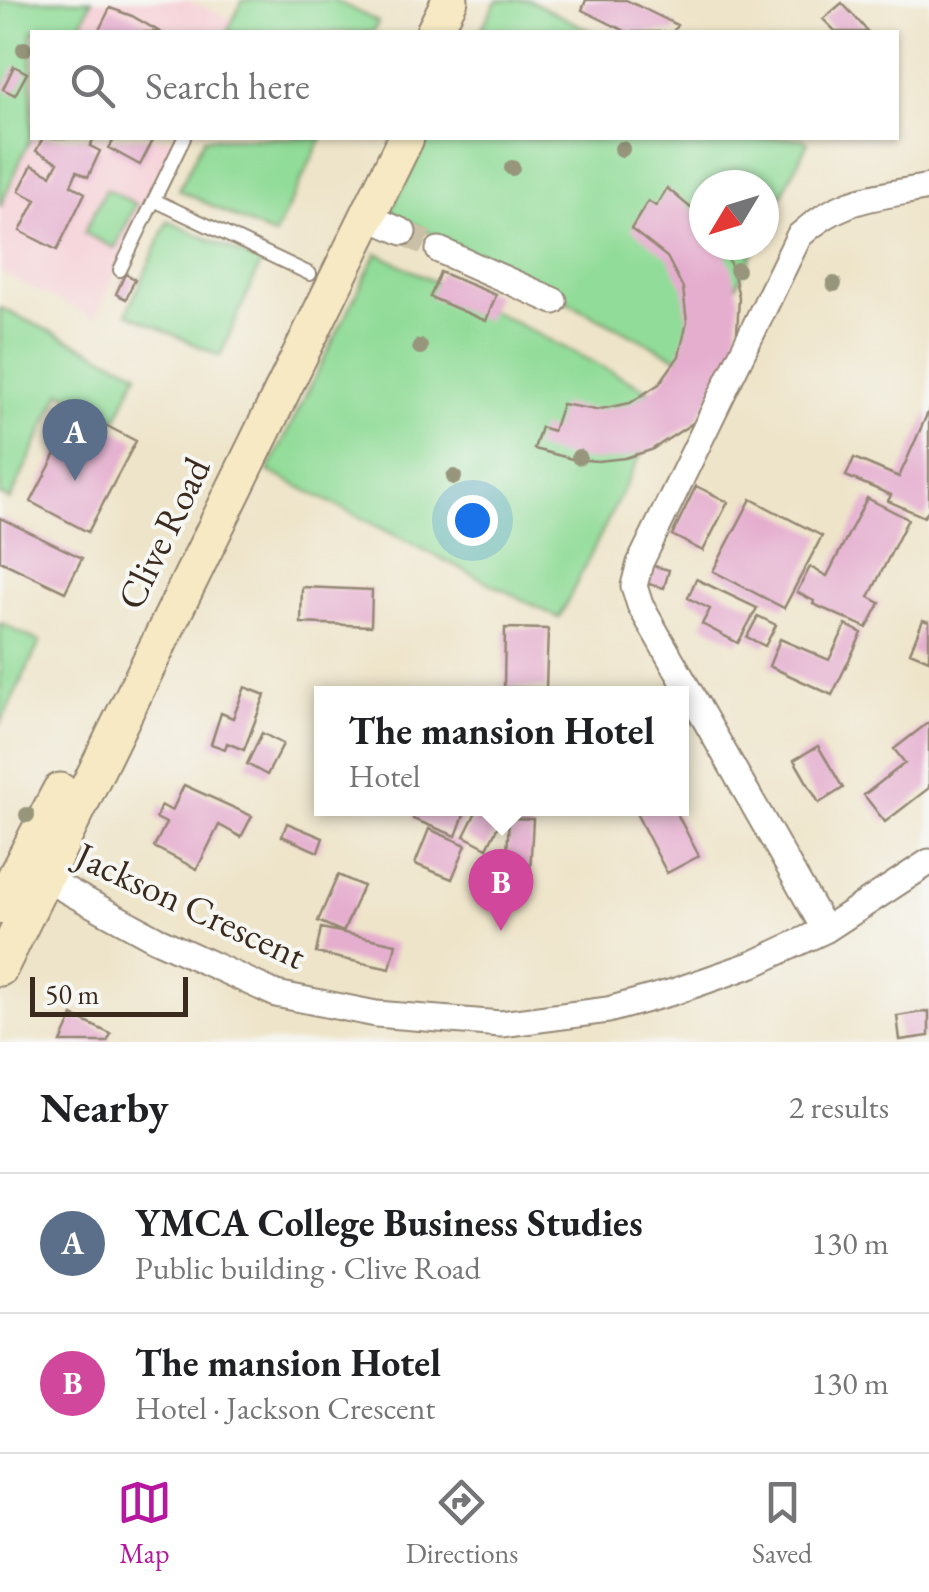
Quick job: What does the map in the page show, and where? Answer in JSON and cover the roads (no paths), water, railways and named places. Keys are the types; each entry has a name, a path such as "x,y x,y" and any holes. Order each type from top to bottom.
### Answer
{"street":[{"path":"435,30 450,0"},
{"path":"460,30 476,0"},
{"name":"Clive Road","path":"0,906 379,140"},
{"name":"Clive Road","path":"0,968 405,140"},
{"path":"686,686 640,606 634,586 640,563 800,236 841,204 929,188"},
{"path":"366,216 403,232"},
{"path":"439,250 554,302"},
{"path":"689,691 826,930"},
{"name":"Jackson Crescent","path":"44,878 156,939 276,994 499,1033 608,1010 753,964 826,930 929,862"}],"lane":[{"path":"120,270 183,140"},
{"path":"154,200 310,274"}],"tunnel":[{"path":"403,232 439,250"}],"place":[{"name":"YMCA College Business Studies","path":"75,481"},
{"name":"The mansion Hotel","path":"501,931"}]}
